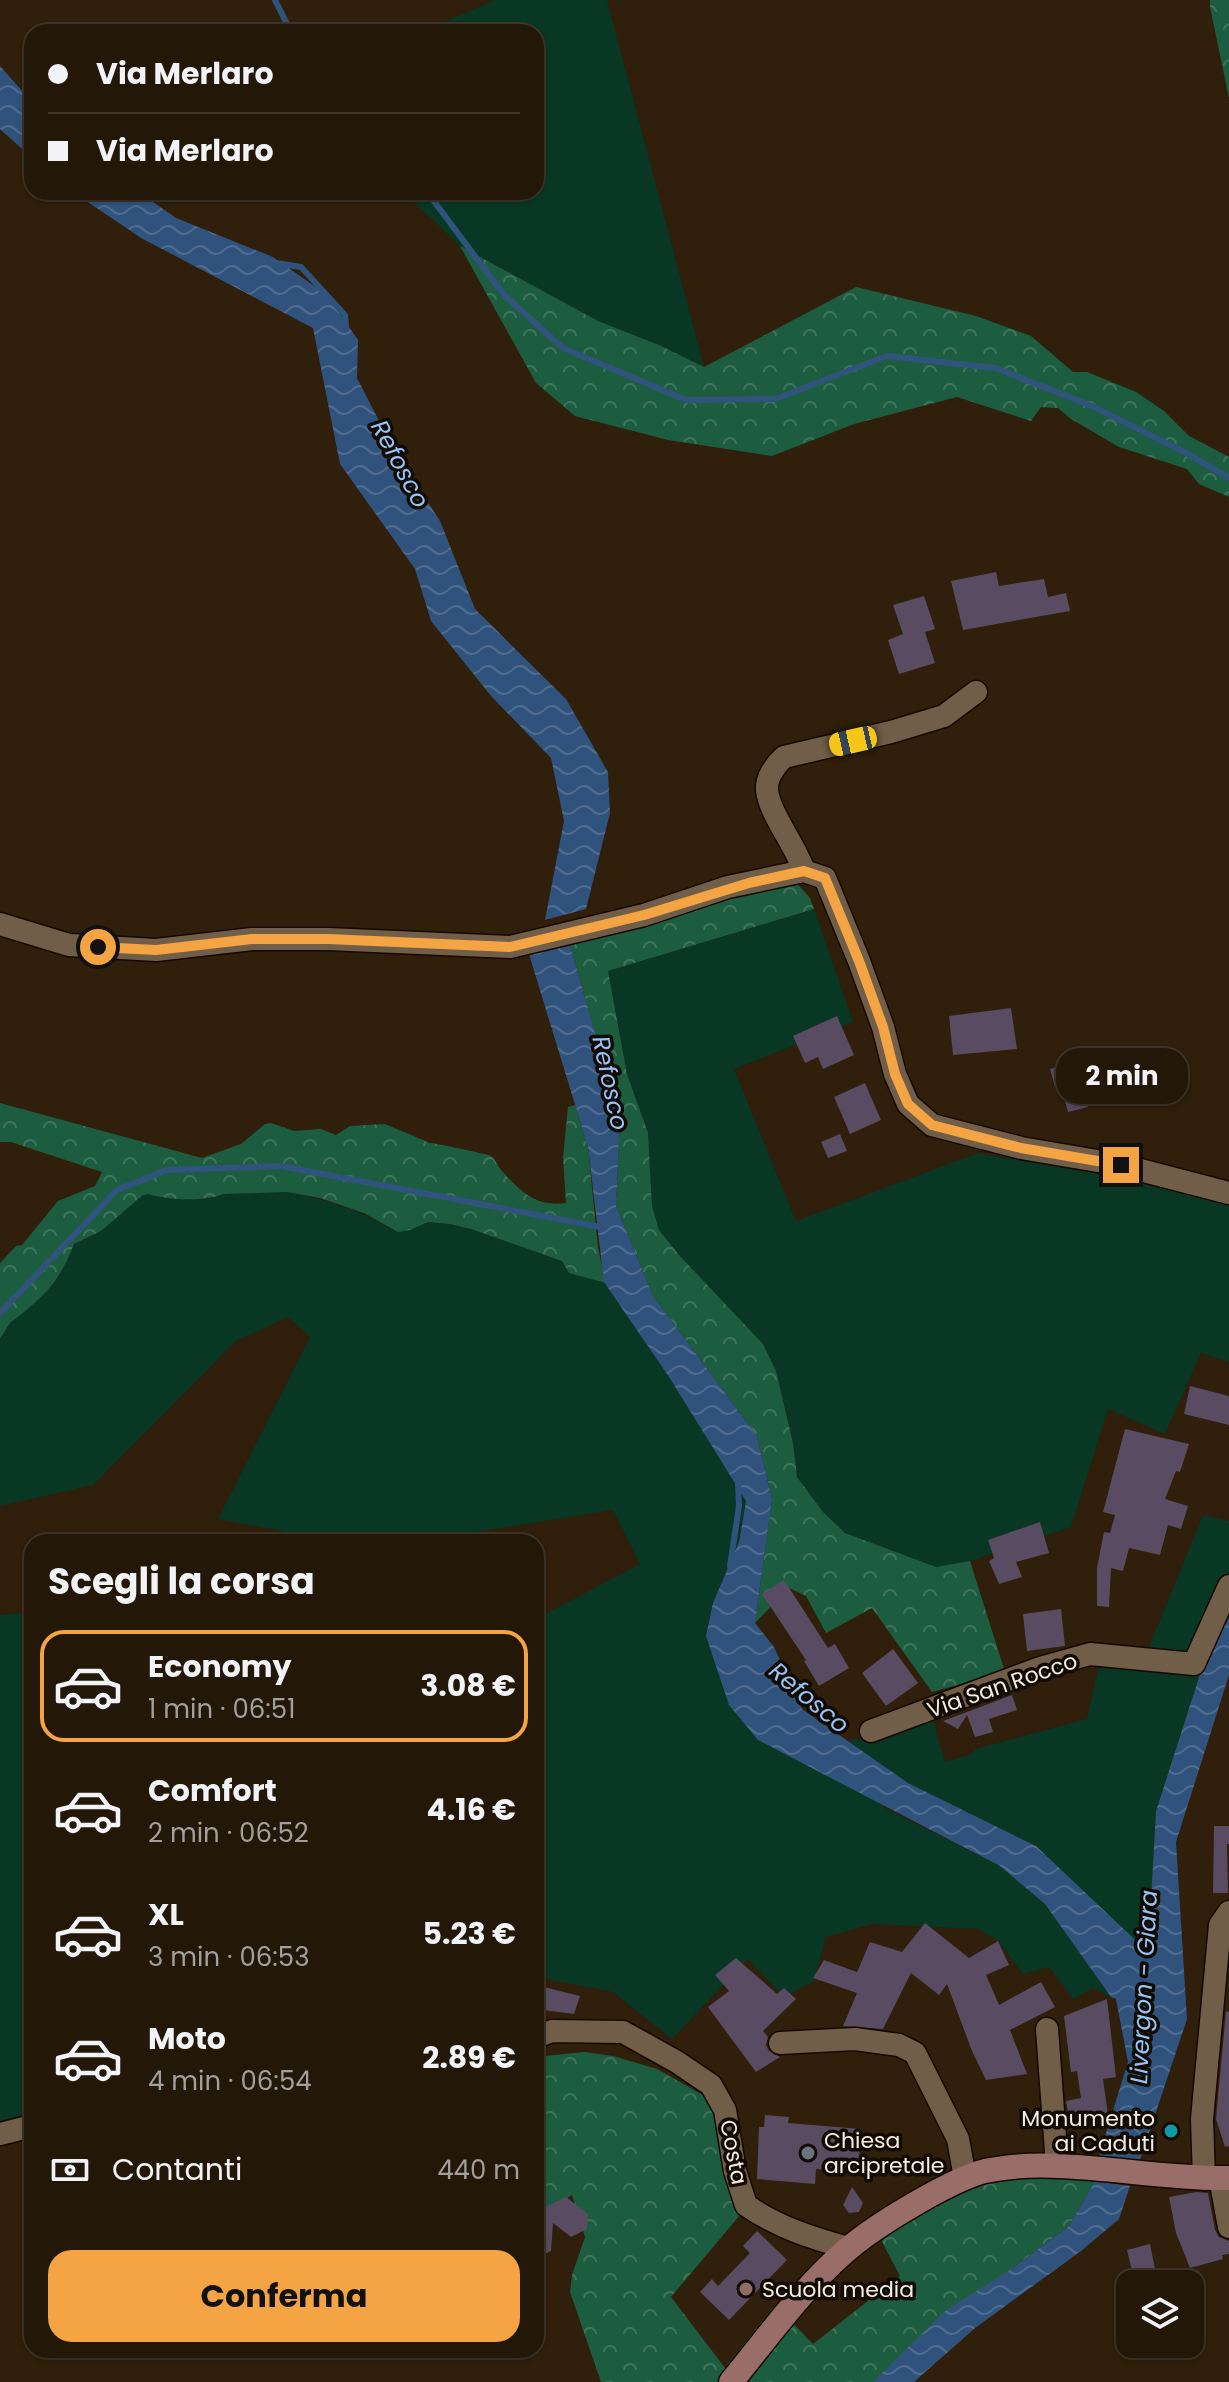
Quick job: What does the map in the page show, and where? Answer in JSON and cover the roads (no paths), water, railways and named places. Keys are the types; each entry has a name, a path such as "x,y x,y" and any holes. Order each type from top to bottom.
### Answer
{"main road":[{"path":"731,2382 811,2285 848,2248 898,2214 965,2178 986,2171 1057,2165 1218,2178"}],"street":[{"path":"804,871 767,789 774,766 784,757 944,716 976,692"},
{"path":"0,924 69,945 156,950 252,939 510,947 644,915 728,887 804,871 825,878 883,1027 895,1074 908,1104 932,1125 1021,1148 1121,1165 1229,1193"},
{"name":"Via San Rocco","path":"871,1731 1040,1668 1090,1654 1194,1664 1229,1586"},
{"path":"1224,1918 1202,2119 1229,2227"},
{"path":"1047,2029 1057,2165"},
{"name":"Costa","path":"544,2034 552,2031 623,2032 711,2085 725,2110 735,2171 746,2205 761,2216 790,2229 848,2248"},
{"path":"780,2043 855,2039 899,2045 915,2053 958,2139 965,2178"},
{"path":"0,2134 24,2128"}],"water":[{"path":"0,66 24,93 24,151 0,129"},
{"path":"85,200 150,200 176,218 273,257 327,295 358,340 357,378 394,450 440,521 475,609 566,699 608,772 610,813 586,909 545,920 564,821 551,758 491,696 431,621 415,569 340,464 313,328 141,238"},
{"name":"Livergon - Giara","path":"569,942 620,1119 616,1206 653,1296 757,1436 772,1499 755,1623 774,1647 802,1709 908,1783 1036,1846 1148,1952 1156,1811 1229,1584 1229,1675 1176,1842 1187,2019 1140,2160 1099,2156 1128,2062 1116,1999 1111,1997 1045,1904 1000,1866 758,1740 729,1705 706,1636 713,1603 739,1542 746,1501 669,1377 604,1282 588,1147 528,951"},
{"path":"1095,2181 1130,2186 1119,2219 1081,2251 975,2328 914,2382 873,2382 944,2312 1014,2267 1069,2226"}],"waterway":[{"path":"275,0 287,24"},
{"path":"433,200 504,295 563,348 686,400 775,399 887,356 996,368 1092,406 1229,478"},
{"name":"Refosco","path":"276,263 301,267 345,315 346,326"},
{"path":"0,1313 117,1190 167,1170 281,1166 600,1227"},
{"name":"Refosco","path":"730,1566 739,1506 738,1482"}],"place":[{"name":"Monumento ai Caduti","path":"1171,2131"},
{"name":"Chiesa arcipretale","path":"808,2153"},
{"name":"Scuola media","path":"746,2289"}]}
